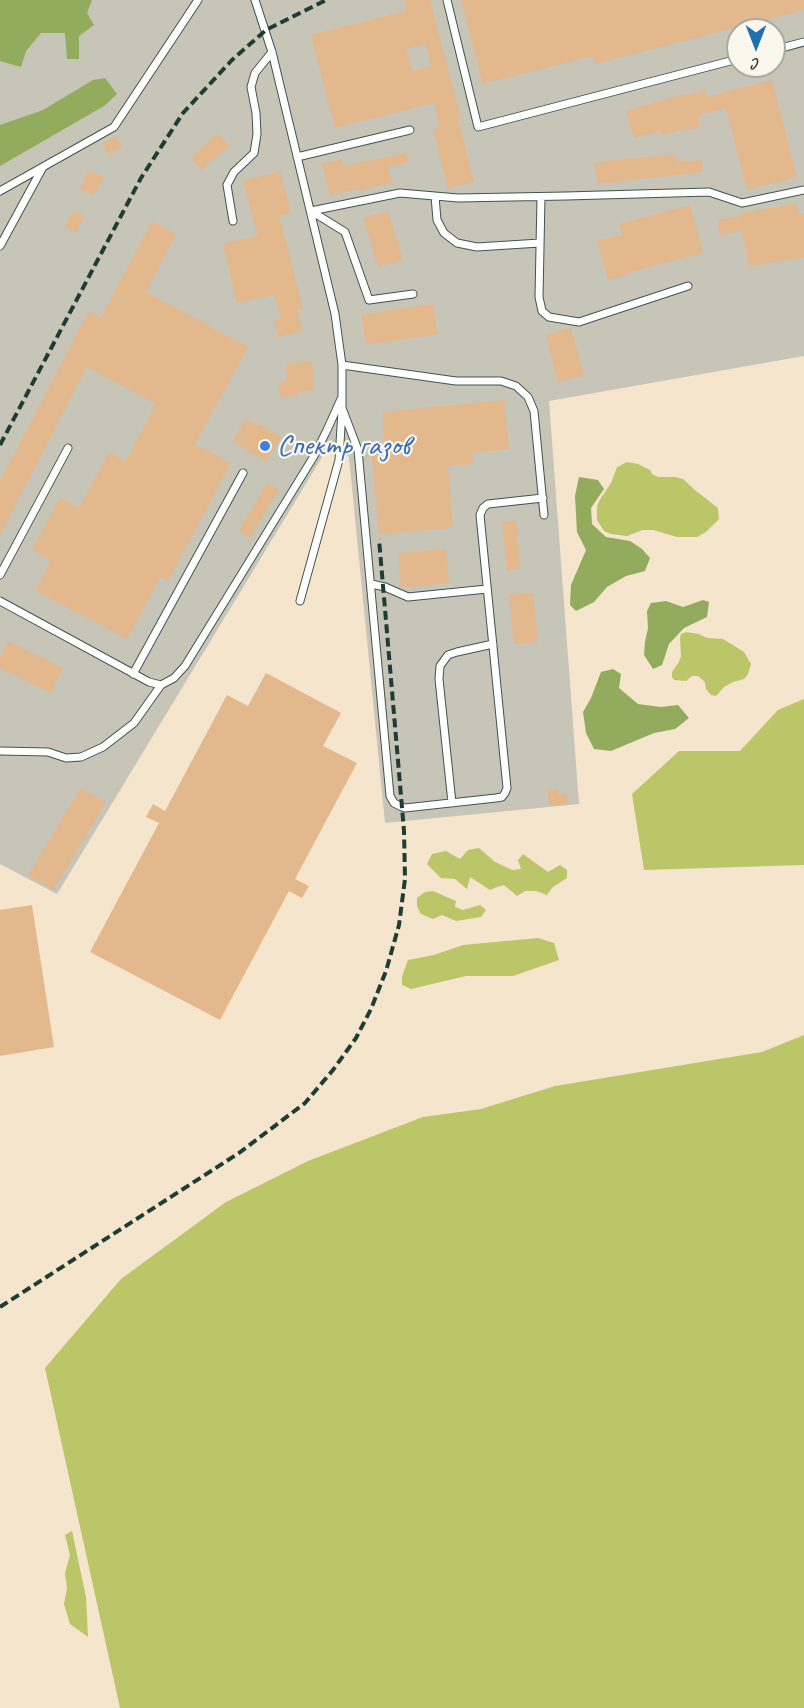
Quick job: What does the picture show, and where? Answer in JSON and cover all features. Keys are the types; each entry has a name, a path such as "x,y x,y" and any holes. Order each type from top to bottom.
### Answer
{"lane":[{"path":"0,191 114,127 198,0"},
{"path":"255,0 272,52 311,210 335,315 342,366 339,460 300,601"},
{"path":"447,0 478,127 726,62"},
{"path":"786,47 804,42"},
{"path":"233,221 227,185 234,172 254,153 257,134 256,112 251,87 255,73 272,52"},
{"path":"297,157 410,130"},
{"path":"0,246 43,166"},
{"path":"311,210 400,193 458,198 710,192 742,203 804,190"},
{"path":"435,196 437,220 444,233 457,243 477,247 540,243"},
{"path":"541,197 538,297 542,311 549,317 579,322 688,286"},
{"path":"311,210 345,232 369,300 413,294"},
{"path":"342,366 456,381 501,381 516,386 528,397 534,411 544,515"},
{"path":"0,751 48,753 66,758 81,757 104,747 134,723 161,685 174,678 185,666 314,456 342,396"},
{"path":"342,408 358,450 390,796 394,803 405,808 496,798 505,793 507,788 480,515 488,504 543,498"},
{"path":"0,575 68,448"},
{"path":"133,674 243,474"},
{"path":"371,584 408,597 487,589"},
{"path":"0,601 133,674 161,685"},
{"path":"452,803 440,666 448,655 493,644"}],"shaded area":[{"path":"0,0 804,0 804,356 549,401 579,804 385,823 349,457 330,444 57,894 0,864"}],"green space":[{"path":"0,0 92,0 87,13 94,25 79,36 79,59 67,59 65,33 41,33 26,51 21,67 0,61"},
{"path":"105,78 117,94 104,106 0,166 0,125 43,110 93,80"},
{"path":"627,462 638,464 659,477 683,479 718,508 719,519 706,532 697,537 677,537 653,530 643,530 627,536 604,531 597,520 599,501 611,483 617,467"},
{"path":"579,477 598,480 604,489 591,508 592,524 606,537 630,541 650,558 645,571 626,576 607,587 594,602 576,611 570,605 571,585 586,550 577,532 575,496"},
{"path":"703,600 709,602 707,617 684,628 669,644 662,665 653,669 644,655 648,628 647,611 651,603 666,601 683,607"},
{"path":"686,632 707,638 723,639 744,652 751,664 748,674 744,679 724,687 716,696 711,695 706,689 705,682 698,676 692,676 686,681 674,680 672,672 681,656 681,634"},
{"path":"613,669 621,674 619,688 638,704 661,707 678,705 689,718 675,729 654,733 611,751 594,749 586,733 583,712 601,672"},
{"path":"804,699 804,865 644,870 632,794 679,751 740,751 778,710"},
{"path":"479,848 495,862 512,870 521,869 518,860 523,854 548,872 560,865 567,870 567,878 553,887 547,895 536,891 525,891 517,896 504,885 490,890 470,877 467,889 455,879 441,878 427,864 432,854 446,851 460,859 468,850"},
{"path":"433,891 456,901 455,907 463,910 480,905 486,910 481,917 456,921 442,915 433,919 421,914 417,906 417,898 425,892"},
{"path":"538,938 554,943 559,960 513,976 466,976 411,989 402,985 402,976 408,960 434,955 463,945"},
{"path":"804,1035 804,1708 120,1708 45,1368 121,1279 226,1202 308,1161 423,1117 481,1109 555,1086 762,1052"},
{"path":"72,1531 86,1597 88,1637 70,1624 64,1604 67,1588 65,1573 70,1555 65,1535"}],"building":[{"path":"404,0 430,0 461,119 458,119 474,182 448,189 433,129 440,128 434,103 335,128 311,35 406,11","holes":["426,44 431,66 412,71 406,49"]},
{"path":"461,0 804,0 804,10 773,18 726,18 726,30 595,64 593,56 483,84"},
{"path":"772,80 797,177 747,190 726,108 700,115 698,117 700,127 662,135 660,131 634,138 626,111 688,93 688,95 705,90 707,97"},
{"path":"217,133 229,145 202,170 191,158"},
{"path":"115,136 122,147 109,155 102,144"},
{"path":"406,153 409,162 388,167 392,183 330,195 322,164 341,159 343,166"},
{"path":"676,154 677,162 702,160 703,172 598,184 594,164"},
{"path":"89,170 104,177 94,196 79,189"},
{"path":"280,171 291,212 279,216 303,308 297,310 303,331 278,337 274,321 281,319 274,295 237,303 223,244 258,236 243,181"},
{"path":"796,203 798,214 804,213 804,257 749,267 742,231 720,235 717,220 740,217 739,214"},
{"path":"690,205 703,253 608,280 597,241 622,235 619,224"},
{"path":"74,210 85,216 76,233 64,227"},
{"path":"388,211 403,260 378,267 363,218"},
{"path":"152,221 176,234 146,292 248,347 195,444 231,463 168,581 160,577 127,639 36,591 51,560 32,550 60,498 79,508 109,452 126,461 156,404 87,367 0,535 0,481 89,311 101,318"},
{"path":"433,304 438,334 366,345 361,315"},
{"path":"571,328 584,376 558,382 546,335"},
{"path":"312,361 314,390 297,392 297,396 280,398 279,382 287,381 286,364"},
{"path":"504,400 509,449 472,453 473,464 448,466 453,528 379,534 371,451 385,450 382,412"},
{"path":"246,419 281,437 266,462 232,441"},
{"path":"267,483 279,489 250,538 239,531"},
{"path":"516,520 520,569 507,571 502,522"},
{"path":"446,549 449,583 401,588 398,553"},
{"path":"533,593 538,642 514,644 509,595"},
{"path":"8,641 63,668 51,693 0,668 0,657"},
{"path":"266,673 341,713 323,746 357,763 295,879 309,886 302,898 289,891 220,1020 90,952 159,823 146,817 153,804 165,811 227,695 248,706"},
{"path":"81,788 106,803 53,890 28,875"},
{"path":"558,789 559,795 567,794 568,804 549,806 547,790"},
{"path":"32,905 54,1047 0,1056 0,910"}],"railway":[{"path":"0,445 141,178 183,113 232,60 266,30 326,0"},
{"path":"0,1307 239,1153 305,1103 356,1038 371,1009 386,971 399,925 405,879 404,831 379,539"}],"place":[{"name":"Спектр газов","path":"265,446"}]}
